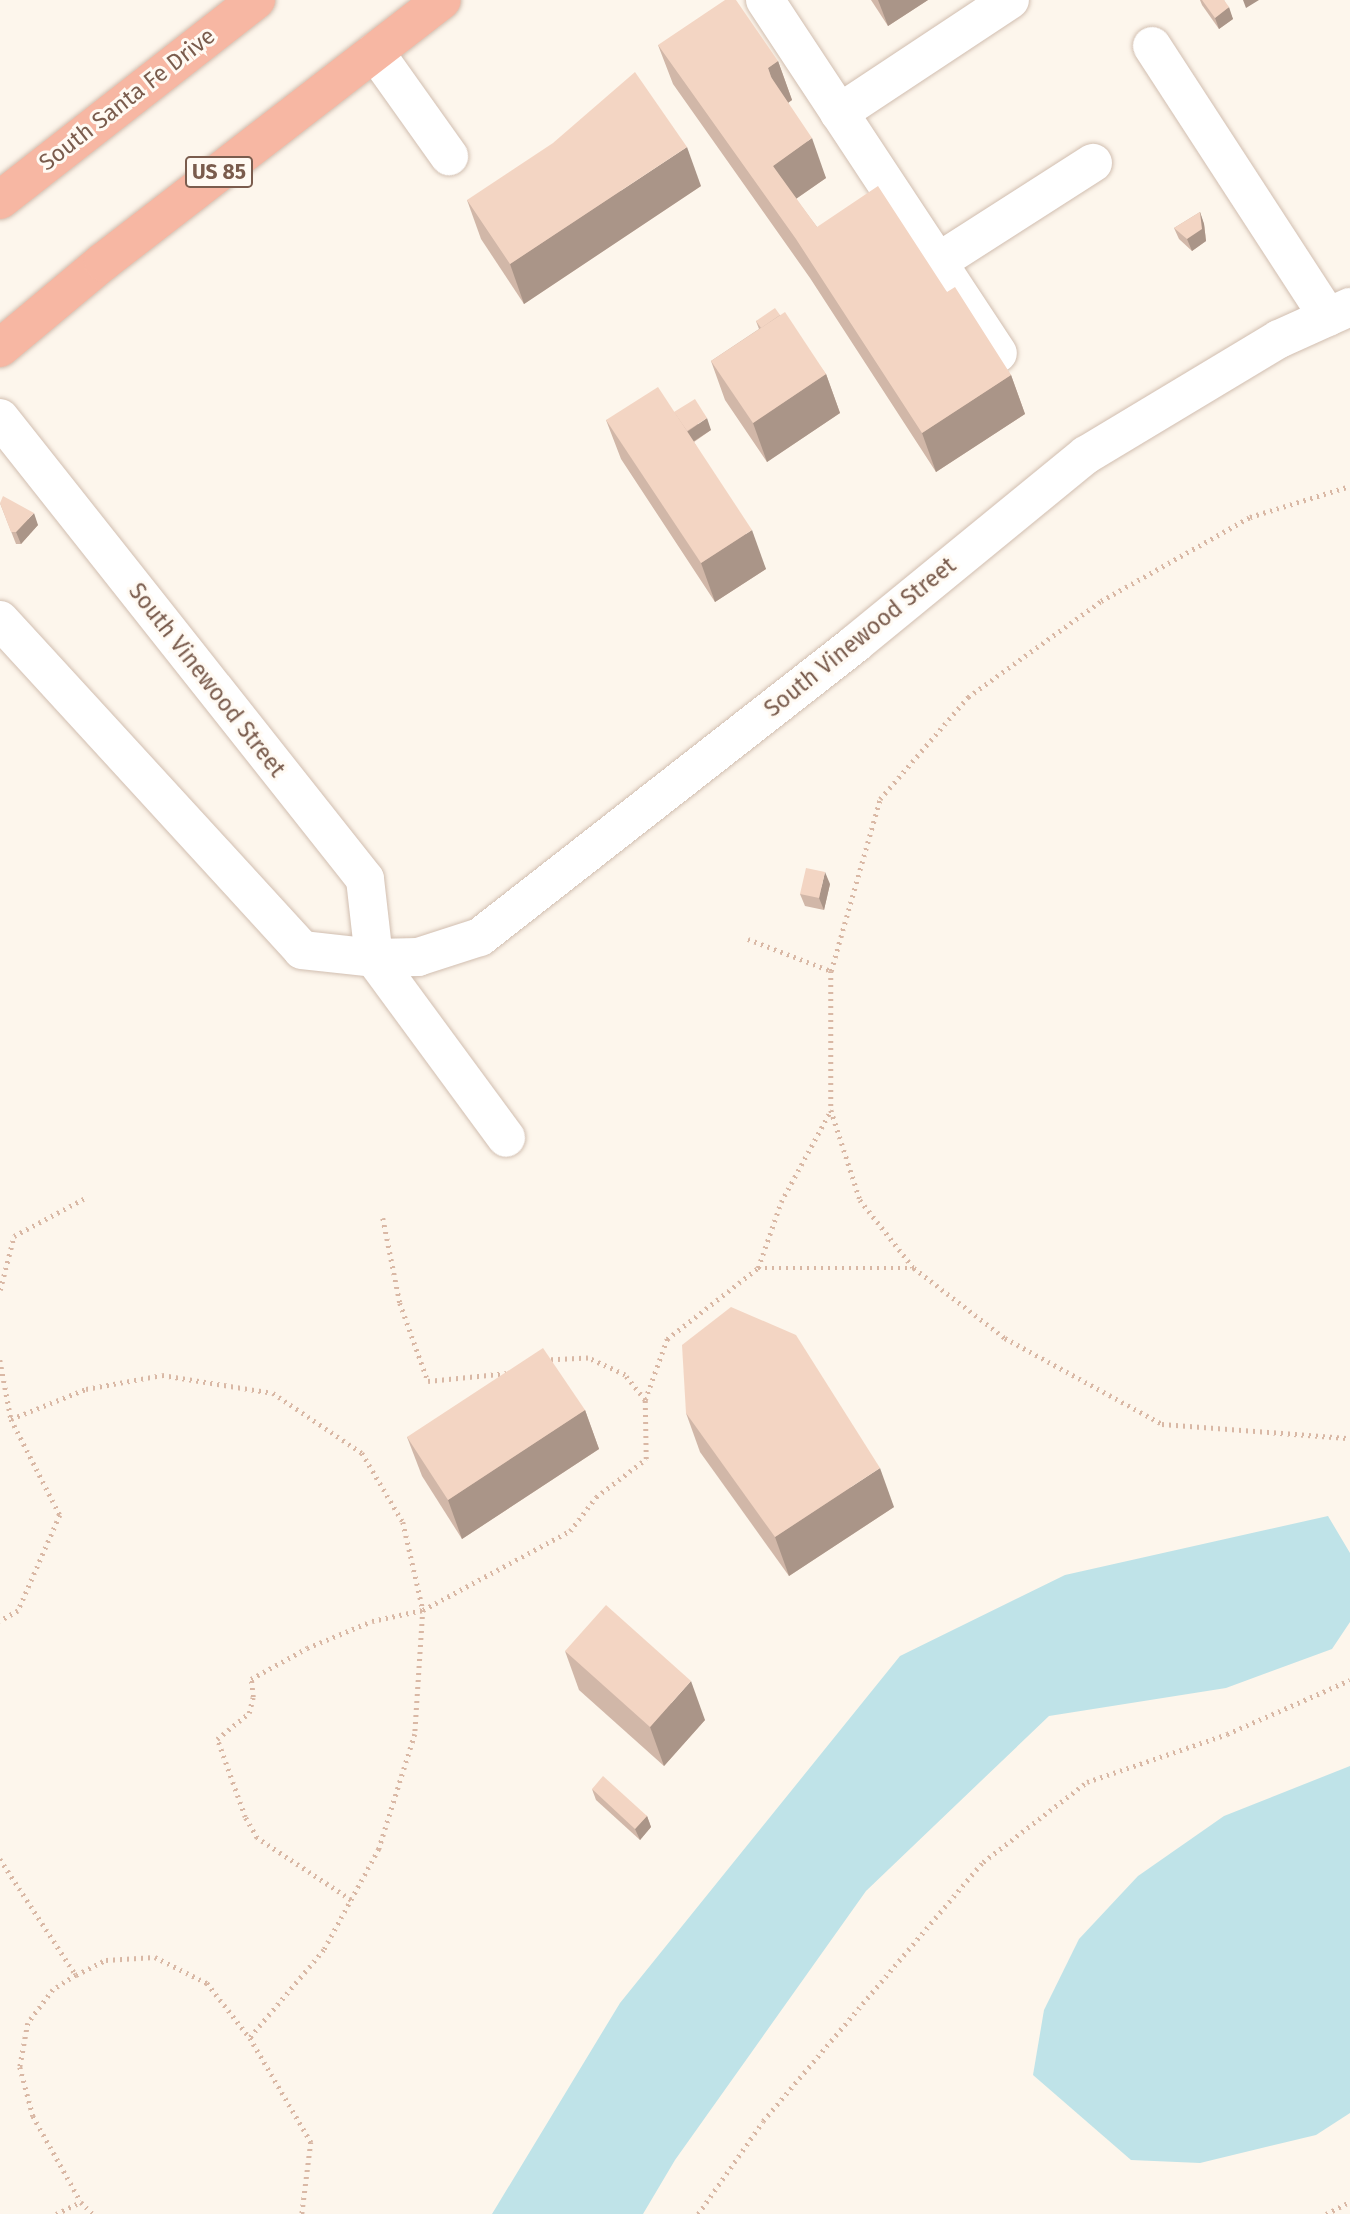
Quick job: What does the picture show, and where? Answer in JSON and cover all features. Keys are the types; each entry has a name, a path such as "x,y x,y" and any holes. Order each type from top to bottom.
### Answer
{"highway":[{"name":"South Santa Fe Drive","path":"0,200 256,0"},
{"name":"US 85","path":"0,348 442,0"}],"street":[{"path":"765,0 998,353"},
{"path":"839,113 1010,0"},
{"path":"1152,46 1339,312"},
{"path":"375,52 449,156"},
{"path":"938,262 1093,163"},
{"name":"South Vinewood Street","path":"0,620 302,950 374,958 418,957 480,937 856,643 1087,455 1279,339 1339,312"},
{"name":"South Vinewood Street","path":"0,418 365,879 374,958"},
{"path":"374,958 506,1138"}],"path":[{"path":"1350,486 1250,517 1101,601 968,697 880,799 831,971 831,1110 860,1200 914,1268 1005,1338 1162,1424 1350,1438"},
{"path":"748,939 831,971"},
{"path":"351,1900 257,1838 245,1817 217,1740 249,1713 253,1697 251,1679 362,1625 423,1610 570,1531 596,1497 646,1459 645,1400 667,1339 758,1268 781,1202 831,1110"},
{"path":"0,1290 14,1236 87,1197"},
{"path":"383,1218 400,1303 428,1381 516,1373"},
{"path":"758,1268 914,1268"},
{"path":"539,1363 588,1358 625,1375 645,1400"},
{"path":"0,1360 11,1419 60,1515 18,1611 0,1621"},
{"path":"11,1419 86,1389 162,1375 273,1393 362,1452 403,1522 423,1610 415,1734 379,1849 324,1950 250,2038"},
{"path":"698,2214 763,2121 983,1862 1087,1782 1227,1734 1350,1680"},
{"path":"0,1859 76,1975"},
{"path":"93,2214 81,2202 33,2116 20,2067 28,2023 53,1990 76,1975 106,1960 155,1956 207,1983 250,2038 310,2142 302,2214"},
{"path":"56,2214 81,2202"},
{"path":"1326,2214 1350,2202"}],"water":[{"path":"1328,1516 1350,1553 1350,1622 1332,1649 1226,1688 1049,1716 866,1891 675,2160 643,2214 492,2214 620,2003 900,1656 1065,1575"},
{"path":"1350,1766 1350,2113 1316,2135 1200,2163 1131,2160 1033,2075 1044,2010 1079,1939 1138,1876 1224,1816"}],"building":[{"path":"725,0 736,0 778,61 768,68 771,77 812,138 773,166 817,227 878,186 947,292 955,287 1011,375 922,433 796,239 658,45"},
{"path":"1202,0 1224,0 1229,7 1215,18"},
{"path":"635,72 687,147 510,264 467,200 553,143"},
{"path":"1200,212 1202,229 1187,239 1174,228"},
{"path":"775,308 780,315 761,328 756,321"},
{"path":"785,312 826,374 753,423 711,361"},
{"path":"658,387 752,530 701,563 606,420"},
{"path":"695,399 707,418 687,431 674,412"},
{"path":"3,496 34,513 16,532 11,532 0,503"},
{"path":"806,868 825,872 819,898 800,894"},
{"path":"731,1307 796,1335 880,1468 775,1537 686,1413 682,1345"},
{"path":"543,1348 585,1410 448,1500 407,1437"},
{"path":"606,1605 691,1681 650,1727 565,1651"},
{"path":"603,1776 647,1816 635,1829 592,1789"}]}
